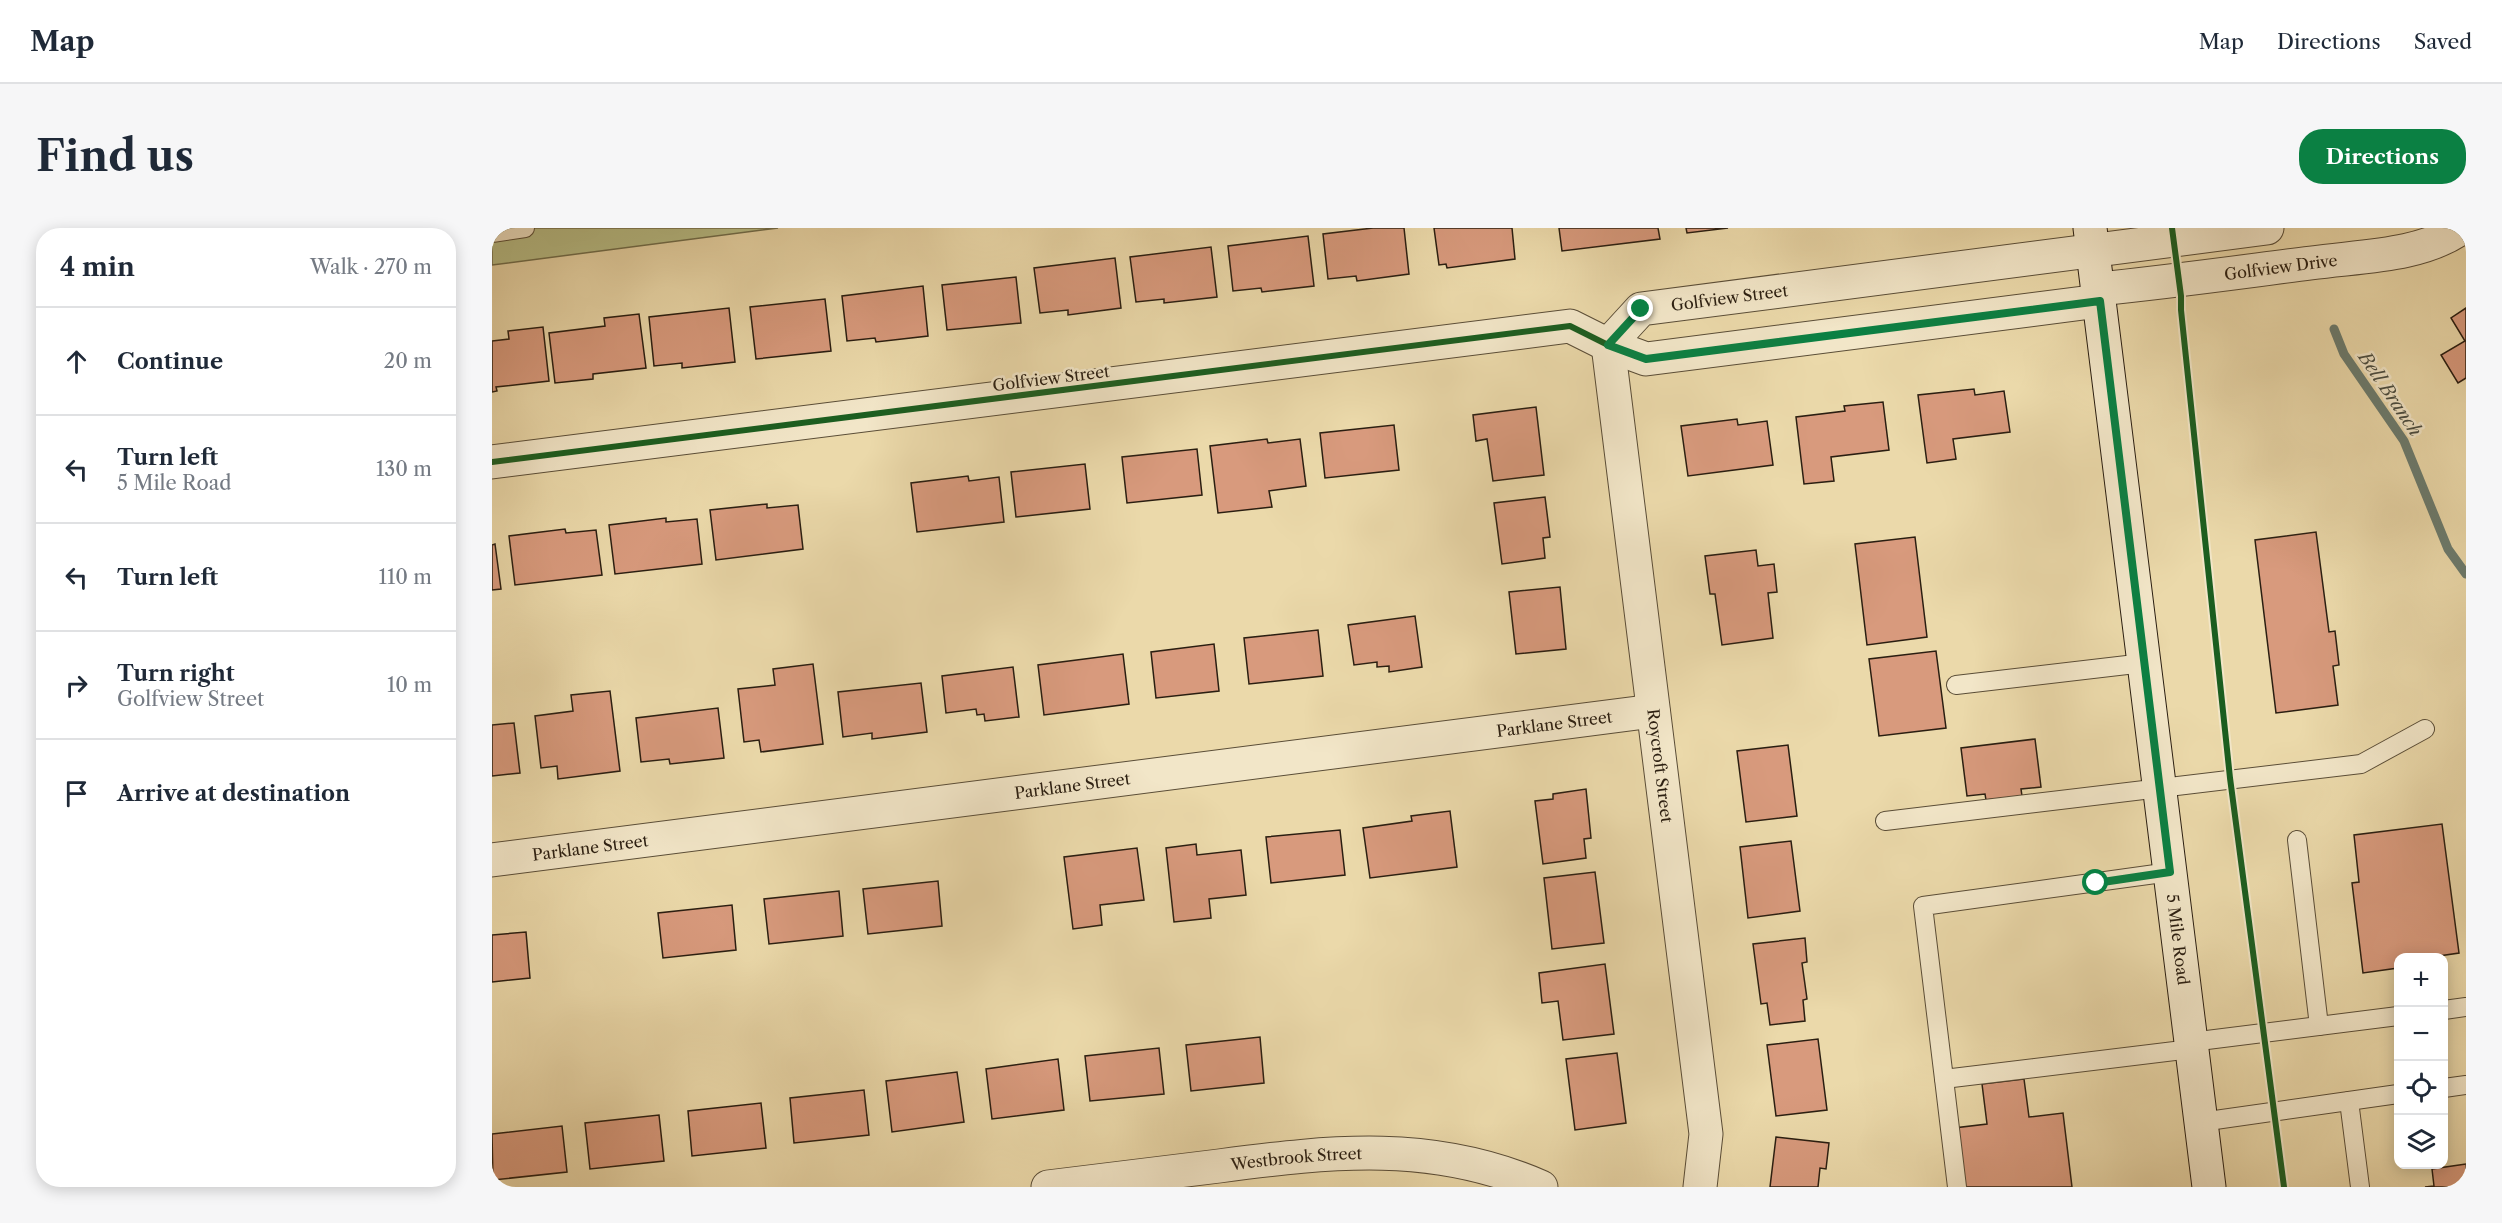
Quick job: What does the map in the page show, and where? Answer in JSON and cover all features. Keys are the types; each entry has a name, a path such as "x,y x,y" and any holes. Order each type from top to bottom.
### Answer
{"street":[{"path":"2092,240 2267,228"},
{"name":"Golfview Drive","path":"1608,345 1646,359 2406,250 2448,237 2461,228"},
{"name":"5 Mile Road","path":"2092,240 2209,1187"},
{"name":"Golfview Street","path":"492,462 1570,326 1608,345 1641,309 2092,240"},
{"name":"Roycroft Street","path":"1608,345 1706,1134 1700,1187"},
{"name":"Parklane Street","path":"492,860 1653,711"},
{"name":"Westbrook Street","path":"1048,1187 1270,1159 1380,1151 1428,1155 1480,1164 1541,1187"}],"lane":[{"path":"492,233 525,228"},
{"path":"1956,685 2144,663"},
{"path":"1885,821 2361,764 2425,729"},
{"path":"2297,840 2319,1026"},
{"path":"1957,1187 1923,906 2170,872"},
{"path":"2448,1009 2466,1007"},
{"path":"1944,1080 2394,1017"},
{"path":"2448,1087 2466,1085"},
{"path":"2201,1122 2394,1095"},
{"path":"2349,1101 2360,1187"}],"green space":[{"path":"492,228 778,228 492,265"}],"building":[{"path":"1373,228 1404,228 1409,274 1357,281 1356,276 1328,279 1323,234"},
{"path":"1434,228 1512,228 1515,259 1447,268 1446,264 1439,265"},
{"path":"1559,228 1658,228 1660,239 1562,251"},
{"path":"1686,228 1728,228 1687,233"},
{"path":"1308,236 1314,286 1262,292 1261,288 1233,291 1228,246"},
{"path":"1211,247 1217,297 1164,303 1164,299 1136,302 1130,257"},
{"path":"1115,258 1121,308 1068,315 1068,310 1040,313 1034,268"},
{"path":"1016,277 1021,323 947,330 942,285"},
{"path":"923,286 928,336 876,342 875,338 847,341 842,296"},
{"path":"825,299 831,351 756,359 750,307"},
{"path":"729,308 735,362 682,368 682,363 654,366 649,317"},
{"path":"2466,308 2466,378 2458,383 2441,355 2465,341 2451,318"},
{"path":"639,314 646,368 593,374 593,379 555,383 549,333 605,326 604,318"},
{"path":"543,327 549,381 496,387 497,391 492,392 492,341 509,339 508,331"},
{"path":"1974,389 1975,395 2004,391 2010,432 1953,439 1956,459 1927,463 1918,395"},
{"path":"1883,402 1889,450 1831,457 1834,481 1804,484 1796,417 1845,411 1844,406"},
{"path":"1536,407 1544,475 1493,481 1487,439 1476,441 1473,415"},
{"path":"1737,419 1738,425 1767,421 1773,465 1688,476 1681,426"},
{"path":"1394,425 1399,470 1325,478 1320,433"},
{"path":"1267,439 1268,443 1300,439 1306,486 1269,491 1272,507 1218,513 1210,446"},
{"path":"1197,449 1202,495 1127,503 1122,457"},
{"path":"1085,464 1090,509 1016,517 1011,472"},
{"path":"968,476 969,481 999,477 1004,522 917,532 911,483"},
{"path":"1545,497 1550,537 1543,538 1545,558 1502,564 1494,503"},
{"path":"767,504 767,508 798,505 803,549 716,560 710,510"},
{"path":"666,518 666,522 697,519 702,564 615,574 609,525"},
{"path":"565,529 566,533 596,530 602,575 515,585 509,536"},
{"path":"2316,532 2329,632 2335,631 2339,665 2333,666 2338,705 2276,713 2255,540"},
{"path":"1915,537 1927,637 1867,645 1855,544"},
{"path":"495,544 501,589 492,590 492,545"},
{"path":"1756,550 1758,566 1774,564 1777,592 1768,593 1773,638 1722,645 1715,594 1710,594 1705,556"},
{"path":"1560,587 1566,649 1516,654 1509,592"},
{"path":"1415,616 1422,667 1389,672 1389,666 1377,667 1377,662 1354,665 1348,625"},
{"path":"1318,630 1323,676 1249,684 1244,638"},
{"path":"1214,644 1219,691 1156,698 1151,652"},
{"path":"1936,651 1946,728 1879,736 1869,659"},
{"path":"1123,654 1129,704 1044,715 1038,665"},
{"path":"813,664 823,744 761,752 759,740 744,742 738,689 775,685 773,669"},
{"path":"1013,667 1019,717 985,721 984,714 977,715 976,709 946,713 942,676"},
{"path":"921,683 927,732 872,739 872,733 843,737 838,692"},
{"path":"610,691 620,771 558,779 557,766 541,768 535,716 573,711 571,695"},
{"path":"718,708 724,758 670,764 669,759 641,762 636,718"},
{"path":"514,723 520,773 492,776 492,725"},
{"path":"2035,739 2041,787 2021,789 2022,796 1986,800 1985,794 1967,796 1961,748"},
{"path":"1788,745 1797,816 1746,822 1737,751"},
{"path":"1586,789 1591,838 1584,839 1586,858 1543,864 1535,801 1553,799 1553,794"},
{"path":"1450,811 1457,867 1370,878 1363,828 1412,821 1411,816"},
{"path":"2442,824 2459,953 2394,953 2394,969 2363,973 2352,883 2359,882 2354,835"},
{"path":"1340,830 1345,875 1271,883 1266,837"},
{"path":"1791,841 1800,911 1748,918 1740,847"},
{"path":"1196,844 1197,855 1241,850 1246,895 1209,899 1211,918 1174,922 1166,848"},
{"path":"1137,848 1144,900 1100,905 1102,925 1073,929 1064,857"},
{"path":"1595,872 1604,943 1552,949 1544,878"},
{"path":"938,881 942,926 868,934 863,889"},
{"path":"839,891 843,936 769,944 764,899"},
{"path":"732,905 736,950 663,958 658,913"},
{"path":"526,932 530,978 492,982 492,935"},
{"path":"1805,938 1807,962 1802,963 1807,999 1803,1000 1805,1021 1770,1025 1767,1003 1761,1004 1753,944"},
{"path":"1605,964 1614,1034 1563,1040 1558,1001 1542,1003 1539,973"},
{"path":"1260,1037 1264,1083 1191,1091 1186,1045"},
{"path":"1818,1039 1827,1110 1776,1116 1767,1045"},
{"path":"1159,1048 1164,1094 1090,1101 1085,1056"},
{"path":"1617,1053 1626,1123 1575,1130 1566,1059"},
{"path":"1058,1059 1064,1110 992,1119 986,1069"},
{"path":"957,1072 964,1122 892,1132 886,1081"},
{"path":"2024,1079 2029,1117 2063,1113 2072,1187 1961,1187 1954,1128 1987,1124 1982,1084"},
{"path":"864,1090 869,1135 794,1143 790,1098"},
{"path":"761,1103 766,1148 692,1156 688,1111"},
{"path":"659,1115 664,1161 590,1169 585,1123"},
{"path":"562,1126 567,1172 493,1180 492,1134"},
{"path":"1776,1137 1829,1143 1826,1169 1820,1168 1818,1187 1770,1187"},
{"path":"2466,1164 2466,1187 2425,1187 2434,1186 2432,1169 2448,1169 2448,1167"}],"waterway":[{"name":"Bell Branch","path":"2334,329 2344,354 2404,441 2448,549 2466,574"}],"cycle path":[{"path":"2172,228 2181,296 2230,778 2284,1187"},
{"path":"492,462 1570,326 1608,345 1646,359 2099,301"}],"route":[{"path":"1641,309 1608,345 1646,359 2100,301 2170,872 2096,883"}]}
